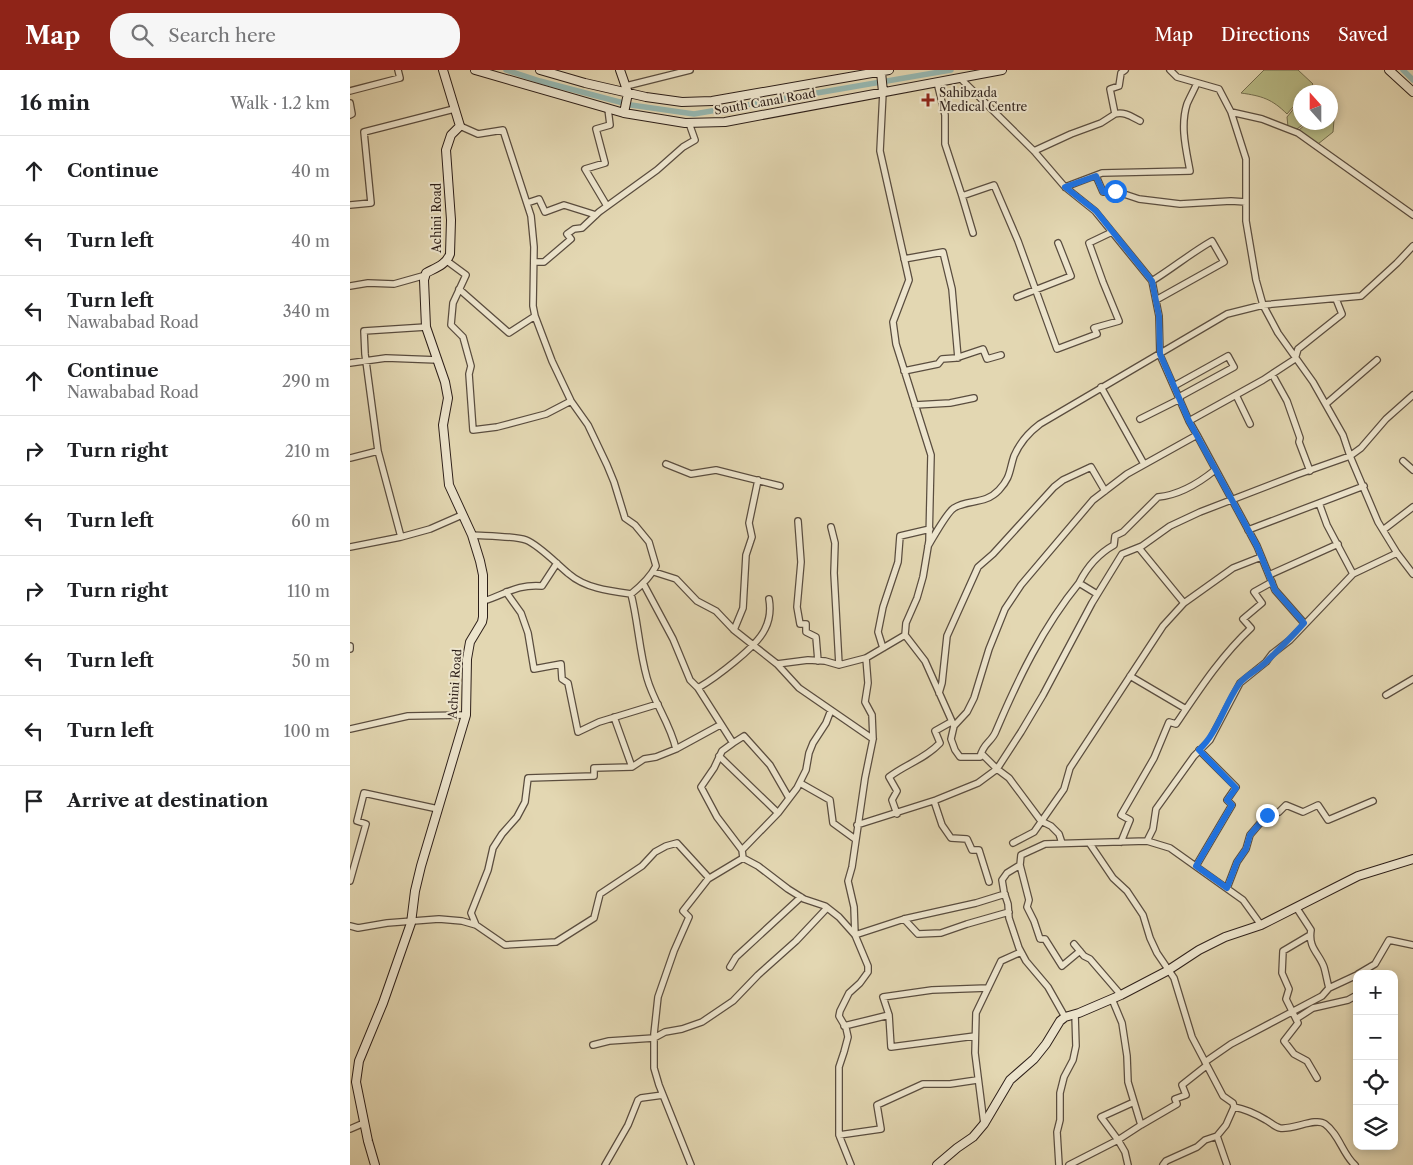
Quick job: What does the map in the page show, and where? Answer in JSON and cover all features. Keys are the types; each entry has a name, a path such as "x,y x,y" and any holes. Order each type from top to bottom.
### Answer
{"main road":[{"path":"443,70 460,126"},
{"name":"South Canal Road","path":"475,70 608,109 689,123 725,122 937,82 958,74 1002,70"},
{"path":"540,70 646,97 682,102 712,101 885,71 884,91"},
{"path":"620,70 627,92 624,112"},
{"path":"1389,70 1413,92"},
{"name":"Achini Road","path":"375,1165 354,1076 384,1003 411,922 420,866 466,715 467,658 470,642 482,622 484,601 483,575 472,535 449,485 443,425 448,398 438,360 426,327 424,292 426,275 447,261 450,254 446,150 451,135 460,126"},
{"path":"937,1165 973,1137 984,1124 1010,1080 1034,1058 1046,1044 1060,1021 1065,1017 1121,995 1167,971 1198,950 1225,937 1261,925 1358,876 1413,859"}],"street":[{"path":"350,91 400,78 398,70"},
{"path":"627,92 669,73 690,70"},
{"path":"1115,114 1110,89 1119,86 1121,73 1125,70"},
{"path":"1170,70 1177,77 1219,89 1231,112 1246,159 1246,221 1256,280 1263,305 1278,334 1313,382 1326,404 1343,435 1350,456 1383,530 1413,574"},
{"path":"958,74 1034,151 1065,187 1096,211 1152,281 1159,316 1160,354 1189,421 1248,530 1275,590 1304,623"},
{"path":"937,82 945,115 946,144 973,234"},
{"path":"1065,187 1102,174 1190,171 1184,135 1184,117 1187,104 1197,83"},
{"path":"884,91 880,151 909,280 893,322 896,344 931,455 928,546 923,577 917,598 906,623 905,635 925,661 952,724 951,740 960,757 980,757 983,755 1009,778 1041,821 1051,826 1059,834 1062,843"},
{"path":"350,103 352,114 350,114"},
{"path":"350,205 371,203 364,132 454,109"},
{"path":"607,206 586,169 605,163 596,130 610,125 608,109"},
{"path":"1231,112 1262,119 1298,133 1413,215"},
{"path":"1034,151 1100,123 1115,114 1124,114 1140,121"},
{"path":"534,262 544,262 571,239 567,234 574,229 582,228 607,206 657,170 683,146 695,140 689,123"},
{"path":"460,126 478,134 504,130 530,216 534,247 533,306 535,316 552,361 571,401 588,425 607,465 625,518 635,525 649,542 656,566 654,572 630,594"},
{"path":"1096,176 1103,192 1115,191 1139,198 1180,204 1246,202"},
{"path":"962,196 994,185 1018,241 1057,349 1097,334 1094,328 1120,321 1103,282 1089,242 1112,232"},
{"path":"527,204 539,199 545,212 564,204 596,215"},
{"path":"1152,281 1170,270 1192,252 1212,241 1224,262 1156,300"},
{"path":"1017,296 1071,276 1058,243"},
{"path":"928,546 952,508 962,504 983,502 998,492 1009,478 1014,456 1026,435 1040,424 1227,314 1263,305 1336,300 1361,296 1397,264 1413,246"},
{"path":"904,259 943,252 952,289 958,358"},
{"path":"447,261 466,275 453,303 451,325 463,336 471,366 469,391 473,430 497,427 546,414 571,401"},
{"path":"350,286 368,282 394,284 426,275"},
{"path":"459,290 510,333 535,316"},
{"path":"1189,421 1272,374 1295,358 1298,349 1342,314 1336,300"},
{"path":"401,537 378,451 364,332 426,327"},
{"path":"904,371 938,364 942,359 958,358 983,349 987,359 1000,355"},
{"path":"1140,419 1234,367 1228,356 1174,386"},
{"path":"350,363 386,358 438,360"},
{"path":"1326,404 1377,360"},
{"path":"1272,374 1287,402 1310,470"},
{"path":"1101,387 1144,464"},
{"path":"1236,395 1250,424"},
{"path":"857,825 934,801 978,783 997,769 1043,695 1097,594 1122,554 1139,548 1170,526 1350,456 1361,448 1386,419 1413,395"},
{"path":"915,405 950,403 974,398"},
{"path":"897,814 892,800 897,791 889,777 932,752 940,743 934,731 952,724 967,712 974,698 989,650 1005,609 1021,585 1094,500 1127,474 1197,435"},
{"path":"350,458 378,451"},
{"path":"1403,461 1413,470"},
{"path":"666,464 691,474 716,470 780,486"},
{"path":"939,693 942,683 947,636 978,568 1062,480 1091,467 1105,491"},
{"path":"980,757 982,748 995,734 1001,716 1010,702 1043,634 1060,606 1079,583 1085,572 1102,552 1114,545 1115,536 1123,532 1158,497 1168,496 1199,483 1215,470"},
{"path":"734,630 743,608 746,555 752,537 749,523 758,480"},
{"path":"1248,530 1364,486"},
{"path":"1319,503 1327,525 1353,574"},
{"path":"1383,530 1413,507"},
{"path":"350,547 430,529 462,515"},
{"path":"798,521 801,562 797,607 800,624 806,624 806,632 816,637 818,661"},
{"path":"831,527 835,543 834,582 839,665"},
{"path":"883,648 878,632 883,607 898,562 900,536 930,529"},
{"path":"472,535 527,540 584,584 630,594"},
{"path":"1269,575 1338,544"},
{"path":"1139,548 1184,603"},
{"path":"1147,841 1153,829 1156,809 1199,750 1210,740 1240,683 1290,640 1304,623 1353,574 1397,553"},
{"path":"1013,843 1034,832 1064,789 1070,768 1163,626 1184,603 1233,568 1261,557"},
{"path":"484,601 513,588 531,585 542,586 557,563"},
{"path":"654,572 676,578 698,601 716,611 734,630 777,664 799,688 873,739"},
{"path":"1121,842 1130,820 1121,815 1154,758 1169,722 1176,724 1210,674 1233,645 1251,628 1243,619 1262,603 1254,592 1272,582"},
{"path":"643,583 673,639 690,680 698,688 733,743"},
{"path":"1079,583 1097,594"},
{"path":"506,592 521,613 528,633 534,669 561,664 562,679 568,684 578,732 614,717 658,704"},
{"path":"630,594 646,675 653,698 658,704 673,737 676,749"},
{"path":"698,688 728,668 765,630 771,611 769,599"},
{"path":"777,664 808,660 839,665 866,658 905,635"},
{"path":"855,935 854,907 848,881 852,867 864,778 873,739 872,716 865,702 868,682 866,658"},
{"path":"1130,676 1186,709"},
{"path":"1386,695 1413,679"},
{"path":"742,850 778,813 800,782 806,770 813,743 826,723 831,710"},
{"path":"350,728 408,716 466,715"},
{"path":"614,717 632,767"},
{"path":"476,925 471,913 488,870 494,848 526,802 528,778 594,776 594,768 632,767 644,759 656,757 676,749 720,725"},
{"path":"742,858 742,850 717,817 701,787 714,768 722,751 744,736 770,765 789,798"},
{"path":"1196,866 1232,805 1227,800 1236,788 1199,750"},
{"path":"719,756 778,813"},
{"path":"800,782 830,800 833,823 855,839"},
{"path":"350,881 366,824 357,822 364,793 438,810"},
{"path":"934,801 942,825 951,838 967,839 972,850 979,850 989,882"},
{"path":"1227,888 1237,862 1246,849 1250,835 1267,815 1279,812 1286,805 1303,812 1318,805 1328,820 1374,801"},
{"path":"1080,951 1062,966 1045,939 1040,939 1027,907 1029,900 1020,865 1021,855 1044,844 1147,841 1170,848 1243,900 1261,925"},
{"path":"350,926 358,928 387,923 439,919 462,921 476,925 505,945 556,942 594,918 600,894 642,866 655,852 666,846 677,843 709,878"},
{"path":"1090,844 1113,878 1127,892 1143,915 1150,938 1167,971 1174,978 1192,1037 1223,1096 1232,1102 1234,1106 1279,1128 1297,1127 1317,1121 1322,1122 1327,1125 1342,1144 1351,1162 1355,1165"},
{"path":"690,1165 654,1068 654,1038 658,997 674,951 689,917 683,911 709,878 742,858"},
{"path":"742,858 758,866 800,897 826,908 839,917 855,935 868,966 868,972 849,993 839,1016 848,1037 839,1067 839,1135 851,1165"},
{"path":"1020,865 1007,873 1002,880 1009,918 1021,952 1048,987 1065,1017"},
{"path":"855,935 904,919 976,903 1005,894"},
{"path":"730,967 736,957 800,897"},
{"path":"1296,907 1311,930 1310,938 1316,955 1324,966 1328,988"},
{"path":"593,1045 609,1041 654,1038 665,1032 682,1029 702,1022 733,1001 758,975 796,941 826,908"},
{"path":"904,919 918,934 941,933 1009,912"},
{"path":"1310,934 1283,951 1282,973 1288,989 1286,999 1298,1023 1284,1041 1294,1054 1306,1061 1317,1078"},
{"path":"1364,970 1375,964 1389,940 1413,945"},
{"path":"1074,944 1084,956 1090,959 1121,995"},
{"path":"984,1124 975,1053 976,1013 1001,962 1021,952"},
{"path":"1069,1165 1118,1140 1177,1104 1175,1099 1186,1095 1182,1085 1231,1044 1322,996 1328,988 1353,976"},
{"path":"975,1036 891,1047 889,1015 882,997 932,990 988,988"},
{"path":"1296,1019 1313,1008 1353,997"},
{"path":"1112,999 1122,1023 1127,1056 1128,1082 1141,1125"},
{"path":"1059,1165 1057,1132 1060,1120 1060,1093 1064,1077 1073,1060 1076,1046 1076,1014"},
{"path":"844,1026 889,1015"},
{"path":"839,1135 881,1129 877,1105 923,1084 950,1084 977,1080"},
{"path":"605,1165 628,1126 638,1100 663,1095"},
{"path":"1128,1165 1125,1152 1101,1117 1134,1102"},
{"path":"1163,1165 1166,1161 1217,1136 1226,1125 1234,1106"},
{"path":"350,1129 364,1123"},
{"path":"1217,1136 1227,1165"}],"green space":[{"path":"1264,70 1298,70 1313,84 1293,85 1293,107 1287,114 1266,99 1241,93"},
{"path":"1293,110 1293,128 1288,127 1287,117"},
{"path":"1299,130 1333,130 1318,144 1298,131"}],"waterway":[{"path":"506,70 631,105 694,114 951,70"},
{"path":"1403,70 1413,80"}],"place":[{"name":"Sahibzada Medical Centre","path":"928,100"}],"route":[{"path":"1115,191 1103,192 1096,176 1065,187 1096,211 1152,281 1159,316 1160,354 1189,421 1257,546 1275,590 1304,623 1290,640 1240,683 1227,704 1210,740 1199,750 1236,788 1227,800 1232,805 1196,866 1227,888 1237,862 1246,849 1250,835 1267,815"}]}
